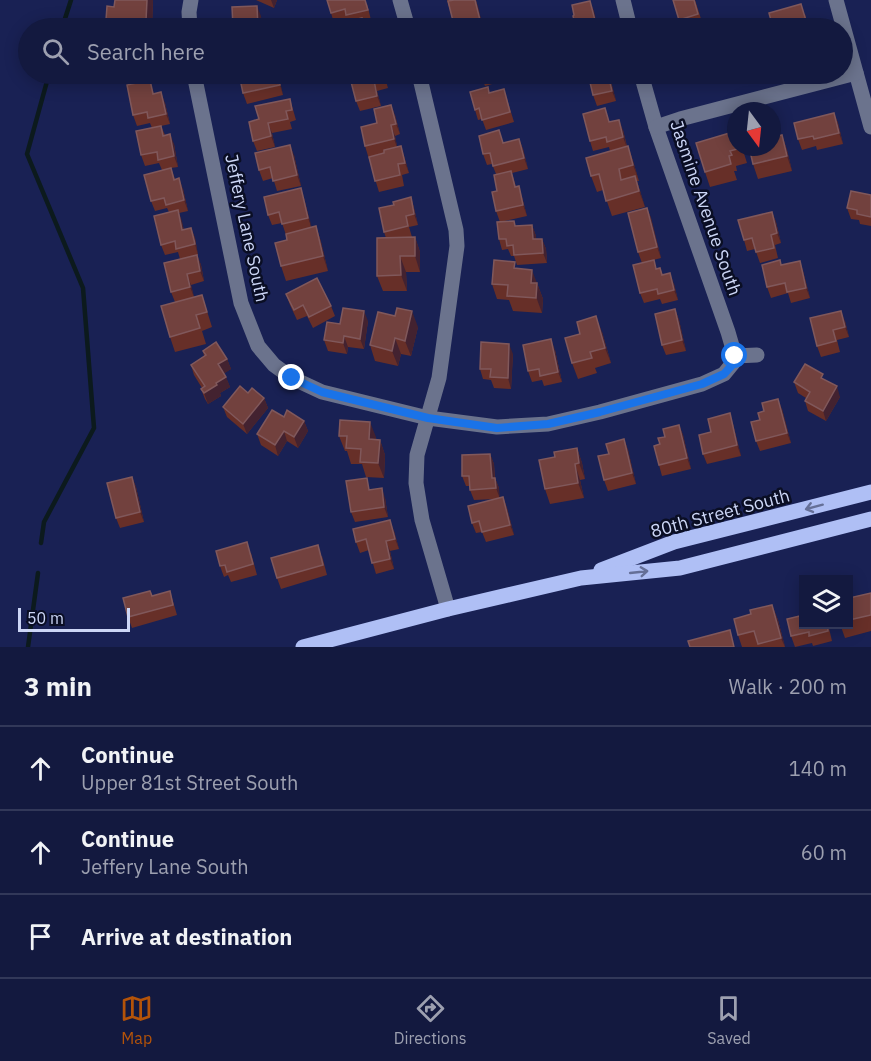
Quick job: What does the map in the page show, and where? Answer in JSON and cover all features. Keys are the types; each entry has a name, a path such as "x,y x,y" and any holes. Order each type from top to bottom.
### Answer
{"main road":[{"name":"80th Street South","path":"581,578 674,542 871,492"},
{"name":"80th Street South","path":"303,647 448,609 581,578 680,568 871,519"}],"street":[{"path":"189,18 191,0"},
{"path":"400,0 405,18"},
{"path":"623,0 628,18"},
{"path":"836,0 841,18"},
{"path":"853,65 871,127"},
{"name":"Jeffery Lane South","path":"196,84 241,303 258,346 274,365 292,378 322,392 428,418 497,428 548,424 702,384 724,374 734,363 735,356"},
{"path":"421,84 456,230 457,246 439,378 417,455 416,483 422,520 448,609"},
{"name":"Jasmine Avenue South","path":"645,84 656,127 735,356"},
{"path":"656,127 813,84"},
{"path":"735,356 757,355"}],"building":[{"path":"115,0 147,0 146,18 106,18 107,6 114,7"},
{"path":"327,0 365,0 368,10 346,15 345,9 331,13"},
{"path":"475,0 480,18 452,18 448,1"},
{"path":"673,0 694,0 698,14 678,18"},
{"path":"590,1 594,18 574,18 572,5"},
{"path":"801,4 805,18 770,18 769,13"},
{"path":"257,6 258,18 233,18 232,7"},
{"path":"151,84 153,94 161,92 166,114 148,118 147,112 133,115 127,85"},
{"path":"241,84 280,85 243,93"},
{"path":"352,84 375,84 377,96 356,101"},
{"path":"590,84 610,84 612,91 593,95"},
{"path":"488,87 489,93 504,89 510,112 482,120 479,108 475,110 470,92"},
{"path":"290,99 292,110 286,111 288,119 268,123 271,136 253,141 249,122 259,119 255,106"},
{"path":"391,105 396,124 391,125 394,139 365,146 361,127 377,123 374,109"},
{"path":"605,108 609,122 619,120 623,137 607,142 606,137 590,141 583,114"},
{"path":"834,113 839,133 814,139 813,136 798,139 794,123"},
{"path":"161,126 163,136 170,134 174,156 158,160 157,152 141,155 136,131"},
{"path":"499,130 503,143 519,139 524,158 493,166 490,153 483,154 479,136"},
{"path":"727,134 727,156 731,164 705,172 696,143"},
{"path":"781,135 787,156 753,164 751,156 781,156"},
{"path":"290,145 297,175 273,181 270,167 259,170 255,153"},
{"path":"401,146 405,163 398,164 400,175 375,181 369,157"},
{"path":"628,146 633,165 619,169 621,180 635,176 639,191 606,201 599,174 591,176 586,158"},
{"path":"171,168 174,180 179,178 184,200 166,205 164,198 151,201 144,175"},
{"path":"511,171 515,187 519,186 523,205 496,211 492,192 497,191 494,175"},
{"path":"301,188 308,218 282,224 279,212 268,215 264,197"},
{"path":"851,191 871,195 871,217 857,214 857,210 847,208"},
{"path":"411,197 414,214 406,216 408,226 384,232 379,208 394,205 393,202"},
{"path":"647,208 657,247 638,252 628,213"},
{"path":"178,210 182,230 191,228 195,244 176,249 175,241 161,245 154,216"},
{"path":"772,212 777,233 771,235 774,248 756,252 752,238 744,240 738,220"},
{"path":"514,221 515,226 532,225 533,239 542,239 543,253 514,255 513,245 507,246 506,239 499,239 497,222"},
{"path":"316,226 323,256 281,266 275,243 287,240 286,234"},
{"path":"415,237 415,256 400,256 401,275 377,276 377,238"},
{"path":"197,255 200,271 187,274 190,287 171,292 164,263"},
{"path":"494,260 515,262 514,268 532,270 531,283 537,283 536,298 507,296 508,285 492,284"},
{"path":"654,260 656,269 660,268 662,275 670,273 674,290 658,294 657,289 640,293 633,265"},
{"path":"780,260 781,265 800,261 806,288 787,292 785,283 767,287 762,265"},
{"path":"317,278 331,306 309,317 303,305 294,310 286,294"},
{"path":"202,295 207,312 196,315 200,328 170,337 161,306"},
{"path":"343,308 364,311 360,339 344,336 343,343 324,340 327,322 340,324"},
{"path":"397,308 412,311 405,341 395,338 392,351 370,345 378,312 395,316"},
{"path":"675,309 682,340 662,345 655,314"},
{"path":"841,311 845,327 833,330 836,341 817,346 810,318"},
{"path":"596,316 605,348 590,352 592,358 572,363 565,338 580,334 577,322"},
{"path":"551,339 558,372 540,376 539,369 528,371 523,345"},
{"path":"216,342 227,359 218,364 226,377 204,393 201,389 205,386 191,365 206,355 203,351"},
{"path":"481,342 509,344 508,378 490,377 491,369 480,369"},
{"path":"805,364 823,374 821,378 837,386 823,411 805,401 810,392 794,382"},
{"path":"240,386 248,393 252,388 264,398 243,424 223,407"},
{"path":"778,399 787,433 756,441 751,422 760,420 758,413 764,411 762,403"},
{"path":"272,410 284,417 287,410 304,421 294,437 284,431 275,445 257,434"},
{"path":"730,413 737,445 703,454 699,435 711,432 708,419"},
{"path":"340,420 370,422 369,439 380,440 378,463 360,462 361,449 346,448 347,436 339,436"},
{"path":"679,425 687,458 659,465 654,446 660,444 658,438 665,437 663,429"},
{"path":"624,439 632,473 604,480 598,456 609,454 606,444"},
{"path":"577,448 579,463 575,464 578,483 545,489 539,460 555,457 554,452"},
{"path":"490,454 492,478 495,478 496,488 470,490 469,476 462,476 462,455"},
{"path":"132,477 140,512 116,518 107,483"},
{"path":"367,478 369,490 382,488 384,507 351,512 346,481"},
{"path":"503,497 510,525 482,532 479,521 472,523 468,506"},
{"path":"390,520 395,539 386,541 390,559 372,563 366,539 356,542 353,529"},
{"path":"247,542 253,564 227,572 225,565 220,566 216,551"},
{"path":"318,545 323,565 277,578 271,558"},
{"path":"150,591 152,596 170,591 173,605 128,617 123,598"},
{"path":"871,593 871,615 853,619 853,597"},
{"path":"772,605 781,638 758,644 754,631 738,635 734,619 751,614 750,610"},
{"path":"799,616 799,629 828,629 828,631 809,636 809,632 791,636 787,619"},
{"path":"730,630 734,647 690,647 688,641"}],"waterway":[{"path":"65,18 71,0"},
{"path":"41,543 44,522 94,428 83,288 27,154 46,84"},
{"path":"28,647 38,573"}],"route":[{"path":"292,378 322,392 428,418 497,428 548,424 702,384 724,374 734,363 735,356"}]}
